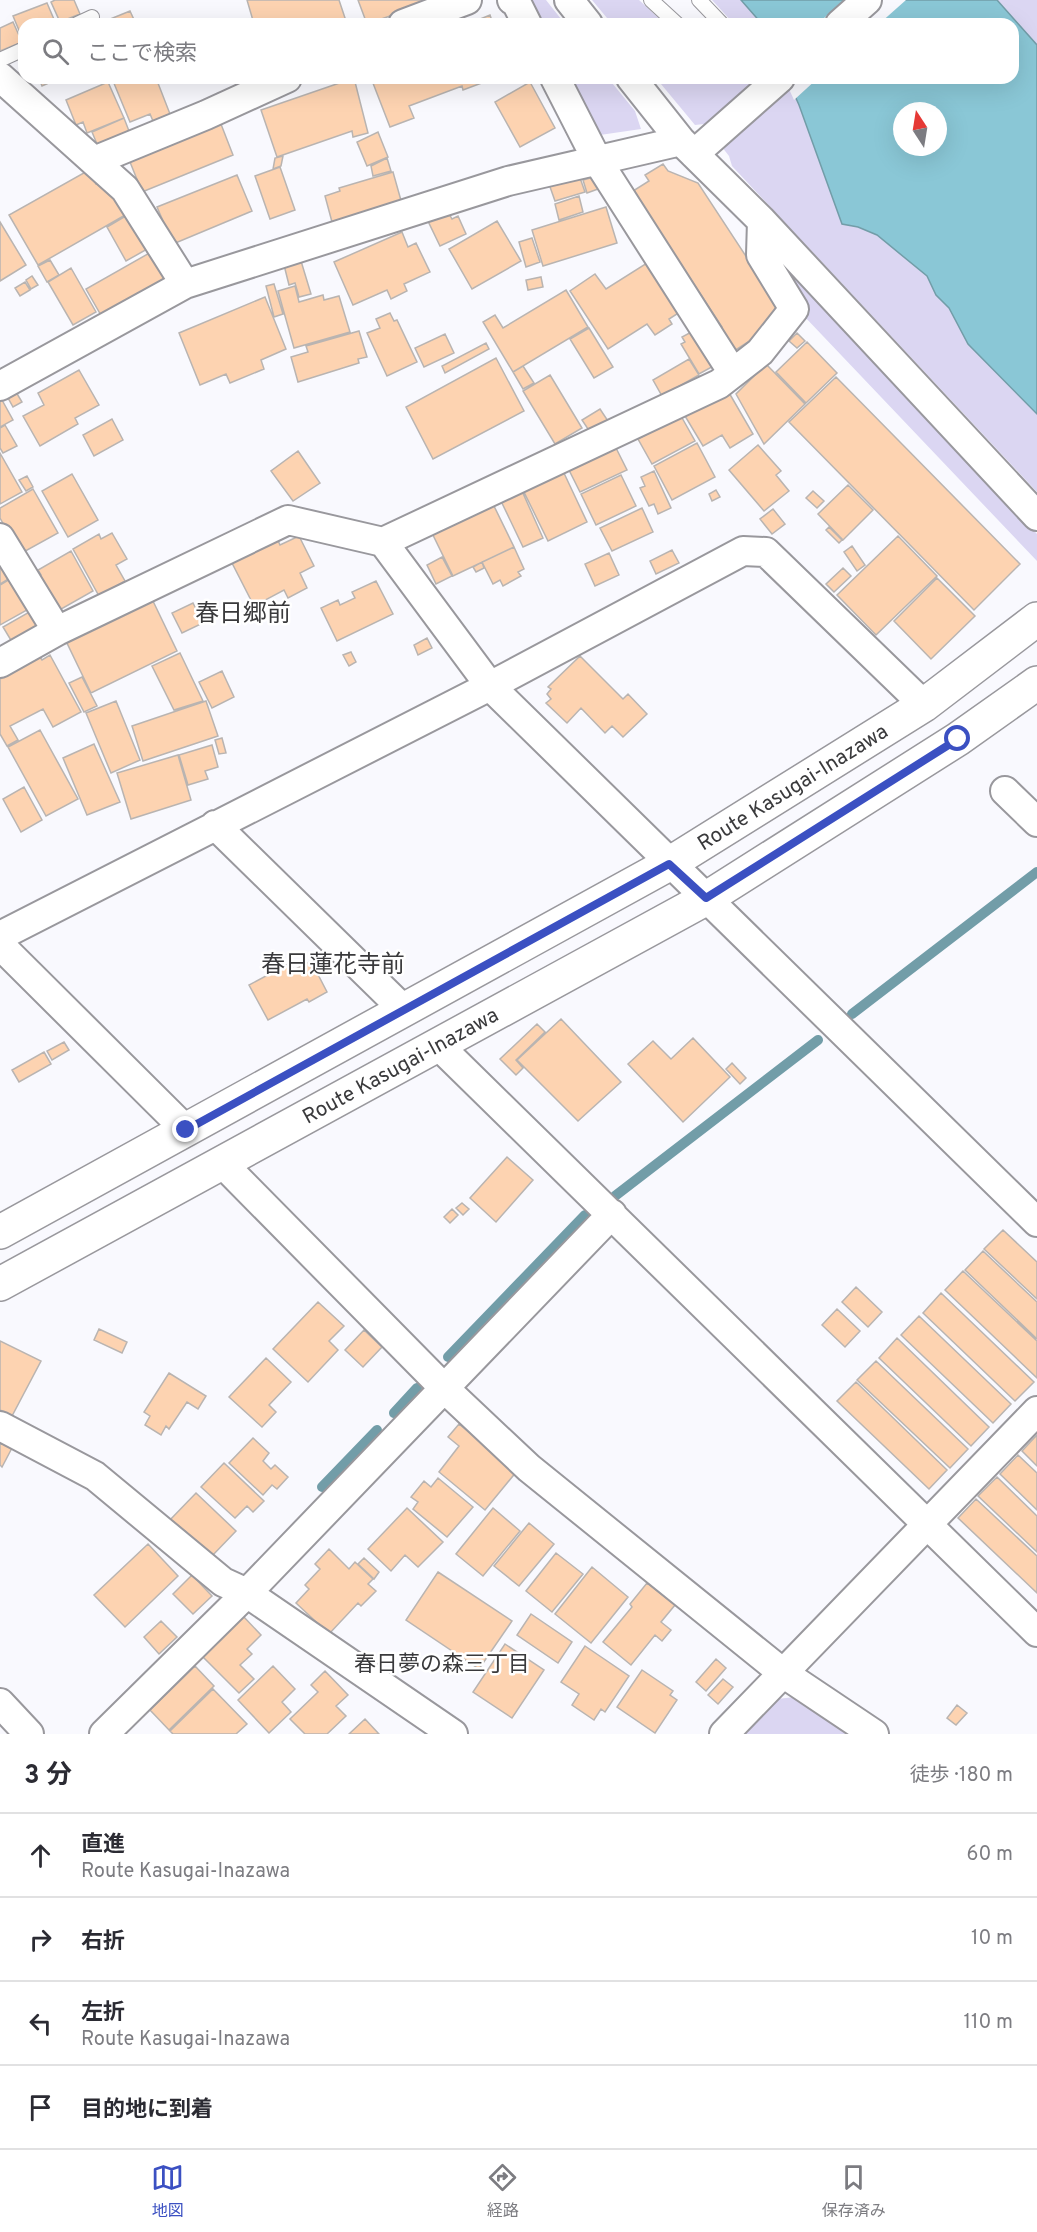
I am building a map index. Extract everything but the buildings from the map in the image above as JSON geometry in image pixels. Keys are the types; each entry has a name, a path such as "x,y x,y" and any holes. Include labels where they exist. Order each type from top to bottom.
{"main road":[{"name":"Route Kasugai-Inazawa","path":"0,1232 669,864 924,705 1037,619"},
{"name":"Route Kasugai-Inazawa","path":"0,1284 706,898 958,739 1037,683"}],"street":[{"path":"419,18 467,0"},
{"path":"512,0 516,2 524,18"},
{"path":"569,0 583,18"},
{"path":"847,18 867,0"},
{"path":"0,77 125,189 185,284"},
{"path":"94,161 274,84"},
{"path":"558,84 597,160 733,373"},
{"path":"637,84 696,144 762,220 1037,516"},
{"path":"0,386 185,284 508,181 597,160 696,144 772,84"},
{"path":"0,663 57,631 288,520 383,542 719,384 760,352 794,309 761,255 762,220"},
{"path":"0,538 57,631"},
{"path":"383,542 490,686 669,864 1037,1222"},
{"path":"0,936 490,686 743,551 766,552 924,705"},
{"path":"1005,791 1037,822"},
{"path":"215,825 404,1010"},
{"path":"0,945 186,1130"},
{"path":"438,1045 1037,1632"},
{"path":"222,1163 444,1388 529,1468 783,1673 874,1734"},
{"path":"104,1734 247,1593 612,1214"},
{"path":"724,1734 1037,1411"},
{"path":"0,1426 95,1476 223,1582 247,1593 450,1734"},
{"path":"0,1703 29,1734"}],"lane":[{"path":"651,0 670,18"},
{"path":"699,0 716,18"},
{"path":"0,60 18,52"}],"shaded area":[{"path":"526,0 546,0 560,18 536,18"},
{"path":"592,0 639,0 658,18 607,18"},
{"path":"712,0 741,0 757,18 728,18"},
{"path":"997,0 1037,0 1037,45 1019,25 1019,18 1013,18"},
{"path":"570,84 613,84 635,111 641,129 600,135"},
{"path":"661,84 790,84 842,223 877,235 927,276 936,295 949,308 968,344 1037,414 1037,492 732,166 729,156 704,124 695,125"},
{"path":"772,248 1037,534 1037,561 803,315 802,300 795,281 776,261"},
{"path":"795,1697 851,1734 742,1734 777,1699"}],"water":[{"path":"741,0 997,0 1013,18 757,18"},
{"path":"1019,25 1037,45 1037,414 968,344 949,308 936,295 927,276 877,235 858,227 842,224 790,84 1019,84"}],"pier":[{"path":"845,0 906,0 886,18 824,18"},
{"path":"787,84 811,84 794,100"}],"waterway":[{"path":"852,1014 1037,872"},
{"path":"615,1196 818,1040"},
{"path":"448,1357 585,1215"},
{"path":"394,1413 417,1388"},
{"path":"322,1487 377,1430"}],"district":[{"name":"春日郷前","path":"243,613"},
{"name":"春日蓮花寺前","path":"333,964"},
{"name":"春日夢の森三丁目","path":"442,1663"}],"route":[{"path":"186,1130 669,864 706,898 958,739"}]}
